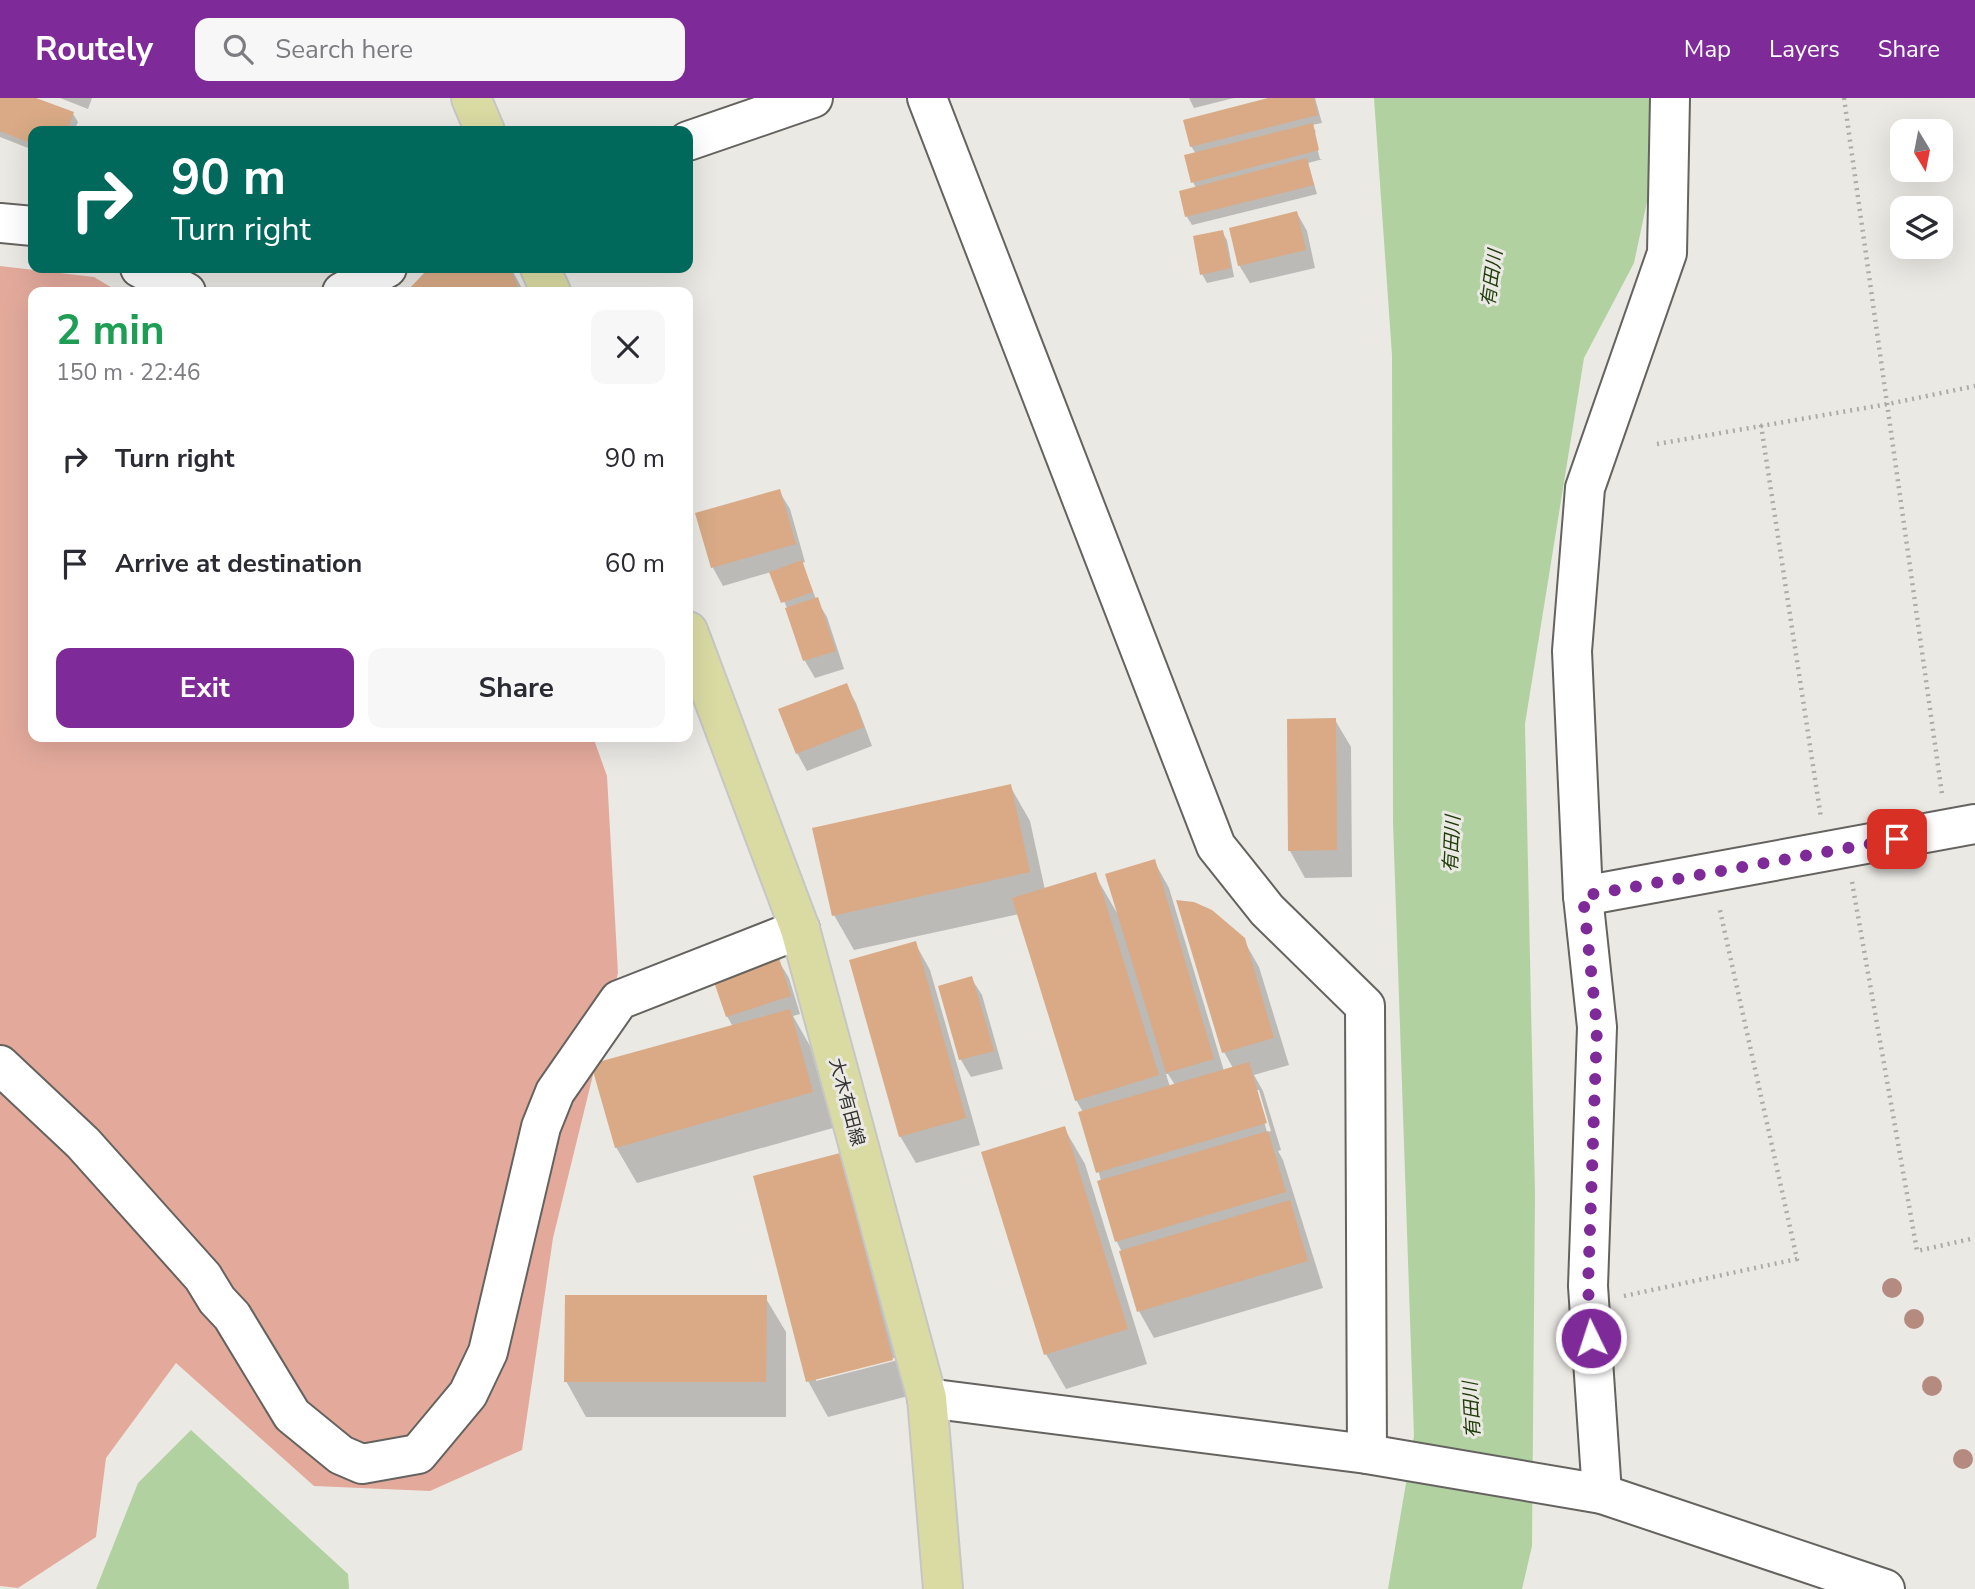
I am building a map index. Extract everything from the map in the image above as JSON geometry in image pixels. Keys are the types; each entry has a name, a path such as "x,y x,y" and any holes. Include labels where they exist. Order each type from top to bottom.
{"main road":[{"path":"471,98 483,126"},
{"name":"大木有田線","path":"693,644 800,929 927,1398 943,1589"}],"street":[{"path":"693,139 813,98"},
{"path":"927,98 1216,846 1267,910 1365,1006 1367,1454"},
{"path":"1592,1493 1588,1286 1597,1027 1583,896 1572,651 1585,488 1667,253 1670,98"},
{"path":"0,223 28,226"},
{"path":"150,273 176,287"},
{"path":"351,287 378,273"},
{"path":"1583,896 1975,824"},
{"path":"0,1065 83,1143 203,1276 217,1300 232,1316 292,1415 341,1455 362,1464 418,1454 468,1394 488,1352 545,1115 555,1091 619,1000 800,929"},
{"path":"927,1398 1367,1454 1592,1493 1885,1589"}],"path":[{"path":"1844,98 1943,800"},
{"path":"1657,444 1975,386"},
{"path":"1761,425 1821,822"},
{"path":"1850,876 1917,1251 1975,1238"},
{"path":"1612,1298 1797,1259 1717,898"}],"shaded area":[{"path":"0,266 28,269 28,273 94,277 111,287 28,287 28,742 595,742 607,776 618,973 553,1238 522,1450 430,1491 314,1486 176,1363 106,1458 96,1537 18,1588 0,1586"}],"water":[{"name":"有田川","path":"1374,98 1651,98 1655,164 1634,263 1584,358 1525,724 1535,1193 1532,1546 1522,1589 1388,1589 1414,1436 1393,822 1392,355"},
{"path":"191,1430 348,1574 349,1589 96,1589 138,1483"}],"building":[{"path":"0,98 36,98 74,112 69,126 28,126 28,142 0,131"},
{"path":"1268,98 1314,98 1318,115 1190,147 1183,120"},
{"path":"1313,123 1319,150 1191,183 1184,155"},
{"path":"1307,158 1314,185 1185,217 1179,191"},
{"path":"1297,211 1306,250 1238,266 1229,228"},
{"path":"1223,230 1231,268 1200,275 1193,236"},
{"path":"424,273 512,273 518,287 411,287"},
{"path":"780,489 796,544 711,568 695,513"},
{"path":"802,560 813,592 781,603 769,572"},
{"path":"818,597 836,651 803,661 785,608"},
{"path":"847,683 864,727 796,754 778,709"},
{"path":"1336,718 1337,850 1288,851 1287,719"},
{"path":"1011,784 1030,872 832,916 812,828"},
{"path":"1155,859 1214,1059 1166,1073 1105,874"},
{"path":"1096,872 1159,1075 1075,1101 1012,898"},
{"path":"1176,900 1194,902 1212,910 1245,938 1274,1038 1222,1053"},
{"path":"916,941 966,1118 899,1137 849,960"},
{"path":"779,958 791,996 726,1017 713,979"},
{"path":"972,976 994,1051 959,1060 938,986"},
{"path":"790,1009 813,1092 615,1148 591,1064"},
{"path":"1249,1062 1267,1123 1096,1173 1078,1112"},
{"path":"1065,1126 1128,1329 1044,1355 981,1152"},
{"path":"1268,1131 1286,1192 1115,1242 1097,1181"},
{"path":"840,1153 893,1360 806,1382 753,1176"},
{"path":"1290,1200 1308,1261 1137,1312 1119,1251"},
{"path":"565,1295 767,1295 766,1382 564,1382"}],"route":[{"path":"1591,1338 1588,1286 1597,1027 1583,896 1897,839"}]}
